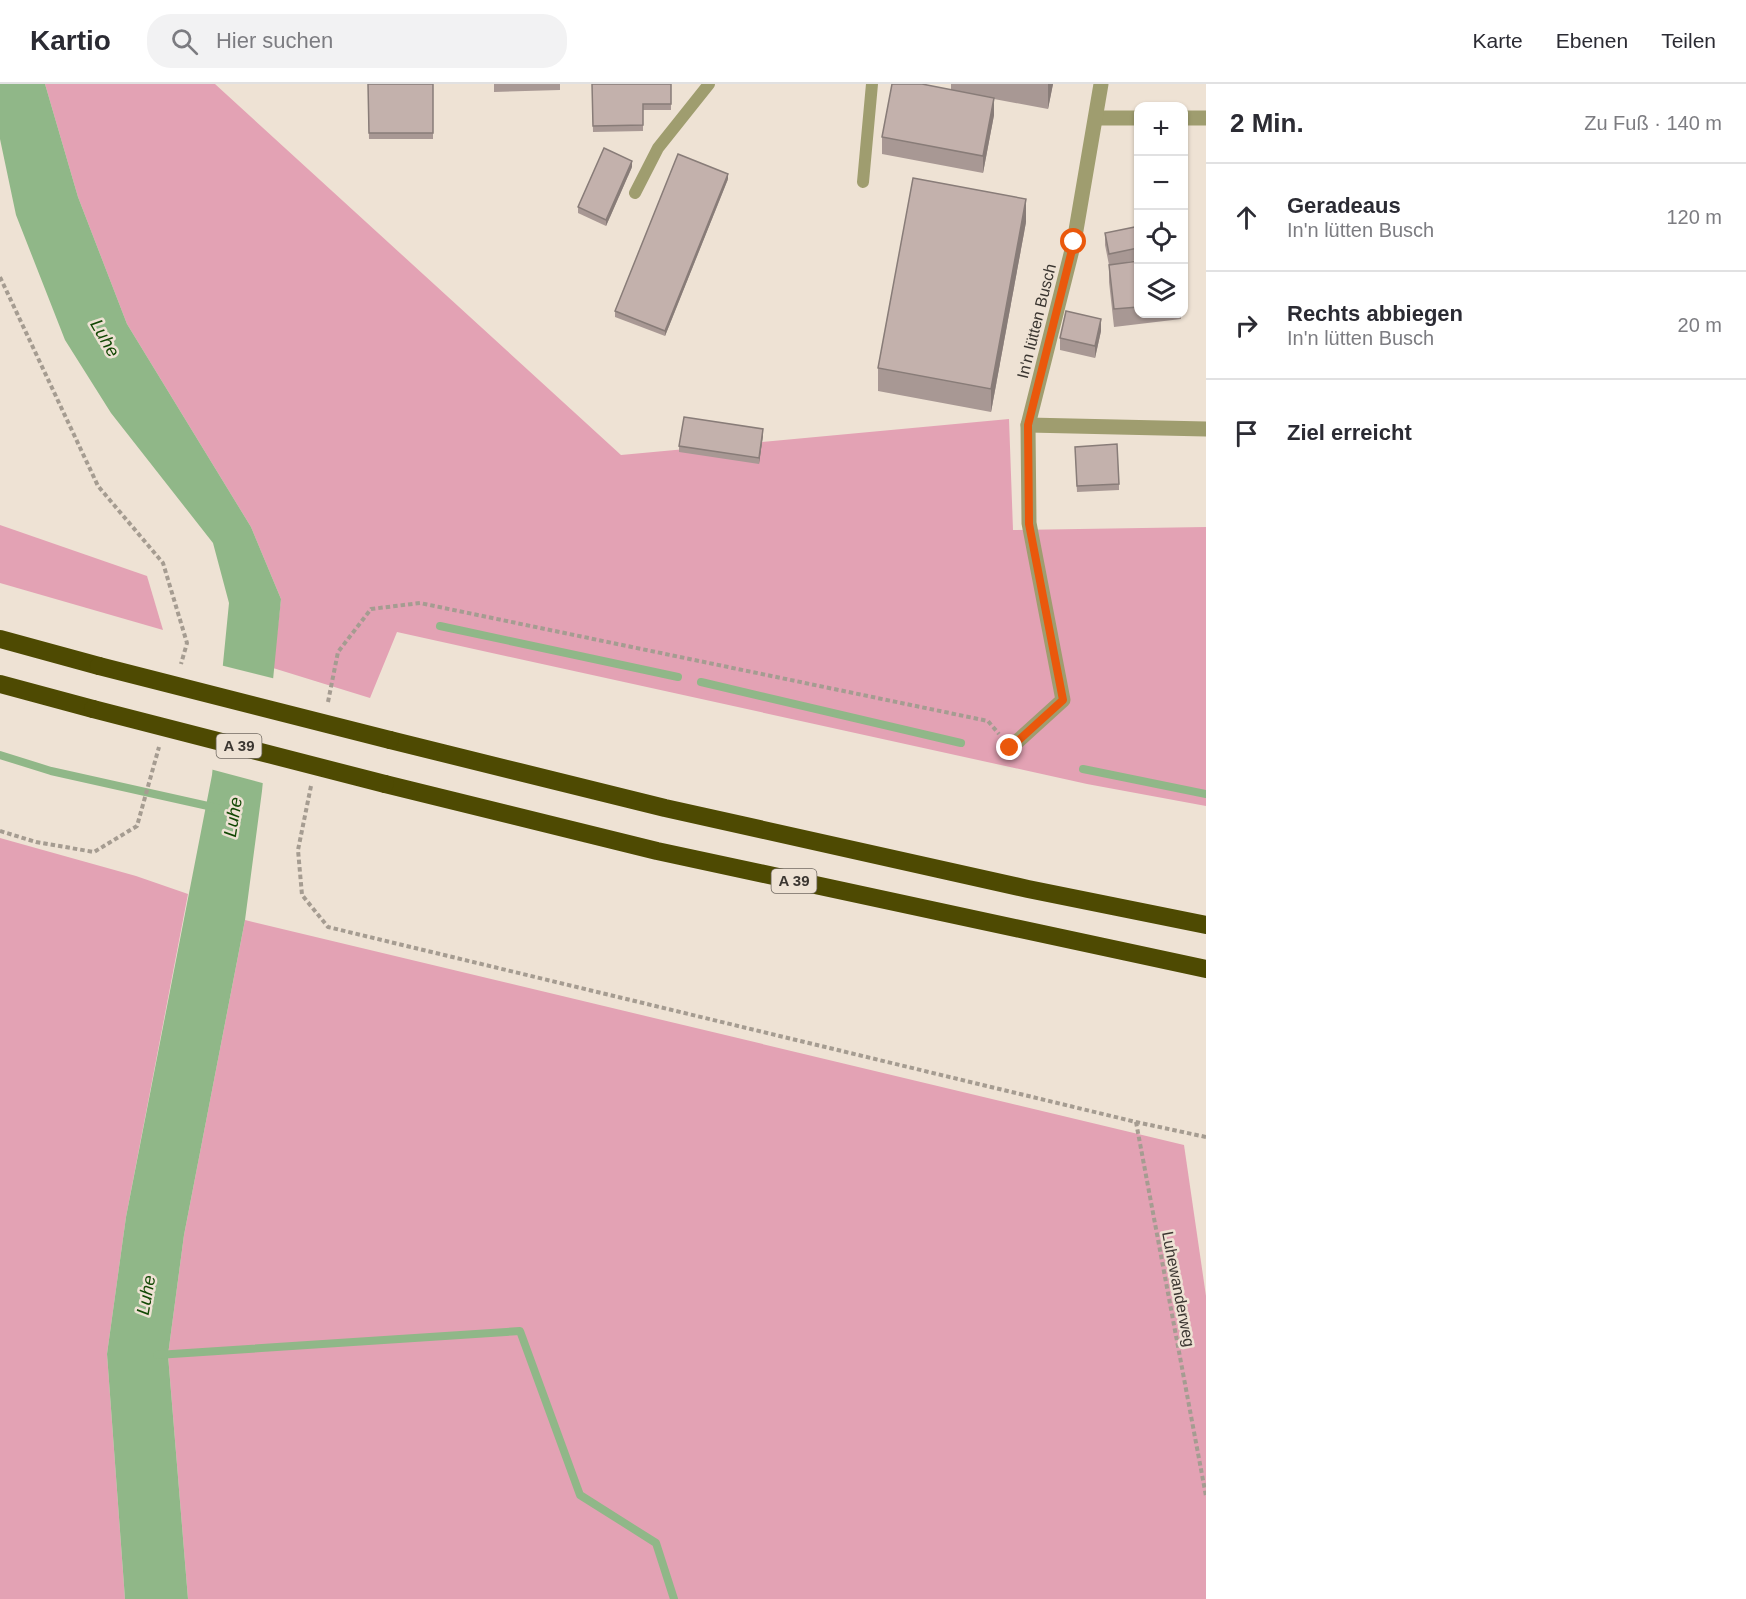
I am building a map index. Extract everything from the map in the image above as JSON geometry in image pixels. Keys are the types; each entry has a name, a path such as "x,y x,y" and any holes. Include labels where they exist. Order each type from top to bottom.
{"highway":[{"path":"0,639 390,740 665,808 1028,889 1206,925"},
{"name":"A 39","path":"0,684 385,784 657,851 1206,969"}],"street":[{"name":"In'n lütten Busch","path":"1010,748 1063,700 1029,524 1028,425 1074,242 1101,84"},
{"path":"1096,118 1134,118"},
{"path":"1188,118 1206,118"},
{"path":"1028,425 1206,429"}],"lane":[{"path":"635,193 658,148 709,84"},
{"path":"863,182 872,84"}],"path":[{"path":"0,277 98,486 163,563 187,644 181,666"},
{"path":"0,831 36,842 94,852 137,826 159,746"},
{"name":"Luhewanderweg","path":"1206,1137 1136,1122 1206,1496"}],"shaded area":[{"path":"45,84 215,84 621,455 1009,419 1013,530 1206,527 1206,806 1087,784 397,632 370,698 273,668 281,599 251,527 127,324 78,197"},
{"path":"0,525 147,576 163,630 0,583"},
{"path":"0,838 136,876 188,894 126,1217 107,1354 125,1599 0,1599"},
{"path":"245,920 1184,1145 1206,1296 1206,1599 188,1599 168,1355 184,1235"}],"water":[{"name":"Luhe","path":"0,84 45,84 78,197 127,324 251,527 281,599 262,791 245,920 184,1235 168,1355 188,1599 125,1599 107,1354 126,1217 212,775 229,603 213,543 111,413 65,340 16,215 0,139"}],"pier":[{"path":"220,665 276,679 266,784 210,769"}],"building":[{"path":"368,84 433,84 433,133 369,133"},
{"path":"592,84 671,84 671,104 643,104 643,125 593,126"},
{"path":"892,84 922,84 994,98 983,156 882,137"},
{"path":"604,148 632,161 606,220 578,207"},
{"path":"678,154 728,174 665,331 615,311"},
{"path":"913,178 1026,199 991,389 878,368"},
{"path":"1134,227 1134,249 1109,254 1105,233"},
{"path":"1134,262 1134,307 1114,309 1109,265"},
{"path":"1066,311 1101,319 1095,346 1060,338"},
{"path":"684,417 763,429 759,458 679,446"},
{"path":"1117,444 1119,484 1077,486 1075,447"}],"waterway":[{"path":"440,626 678,677"},
{"path":"701,682 961,743"},
{"name":"Luhe","path":"0,755 51,771 217,808"},
{"path":"1083,769 1206,794"},
{"path":"157,1355 520,1331 580,1495 656,1543 674,1599"}],"route":[{"path":"1010,748 1063,700 1029,524 1028,425 1074,242"}]}
